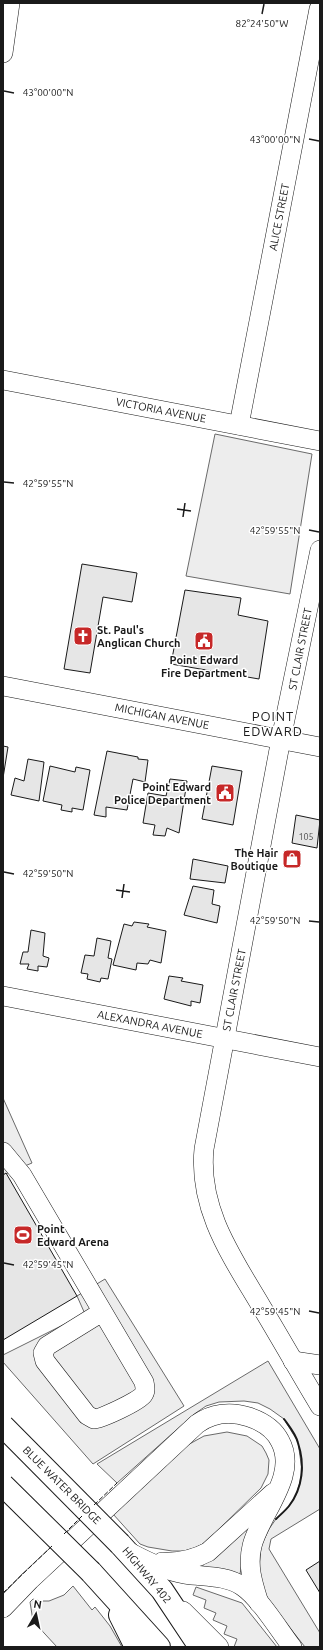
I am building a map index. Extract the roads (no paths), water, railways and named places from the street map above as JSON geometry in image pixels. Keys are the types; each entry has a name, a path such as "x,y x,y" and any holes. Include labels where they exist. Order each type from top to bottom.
{"highway":[{"name":"BLUE WATER BRIDGE","path":"3,1426 130,1551"},
{"path":"3,1485 106,1587 159,1647"},
{"name":"HIGHWAY 402","path":"130,1551 162,1590 200,1647"},
{"path":"106,1587 136,1647"}],"street":[{"path":"3,53 10,3"},
{"name":"ALICE STREET","path":"239,425 319,9"},
{"name":"VICTORIA AVENUE","path":"3,380 320,441"},
{"name":"ST CLAIR STREET","path":"320,550 281,740 224,1039 202,1165 205,1191 214,1218 227,1248 320,1406"},
{"name":"MICHIGAN AVENUE","path":"3,686 320,747"},
{"name":"ALEXANDRA AVENUE","path":"3,996 320,1057"},
{"path":"3,1152 22,1175 144,1382 146,1391 141,1397 102,1418 94,1419 87,1414 45,1361 43,1353 47,1346 102,1312"},
{"path":"293,1360 320,1365"},
{"path":"3,1608 30,1580 197,1424 210,1416 229,1414 239,1414 257,1420 273,1431 282,1444 286,1460 281,1483 255,1535 252,1546 250,1568 251,1580 259,1603"},
{"path":"130,1551 175,1562 198,1558 208,1552 269,1496 281,1483"},
{"path":"130,1551 159,1567 174,1572 235,1582 249,1591 292,1647"},
{"path":"162,1590 219,1647"}],"place":[{"name":"St. Paul's Anglican Church","path":"83,636"},
{"name":"Point Edward Fire Department","path":"204,641"},
{"name":"Point Edward Police Department","path":"225,793"},
{"name":"The Hair Boutique","path":"292,859"},
{"name":"Point Edward Arena","path":"23,1235"}],"district":[{"name":"POINT EDWARD","path":"273,724"}]}
